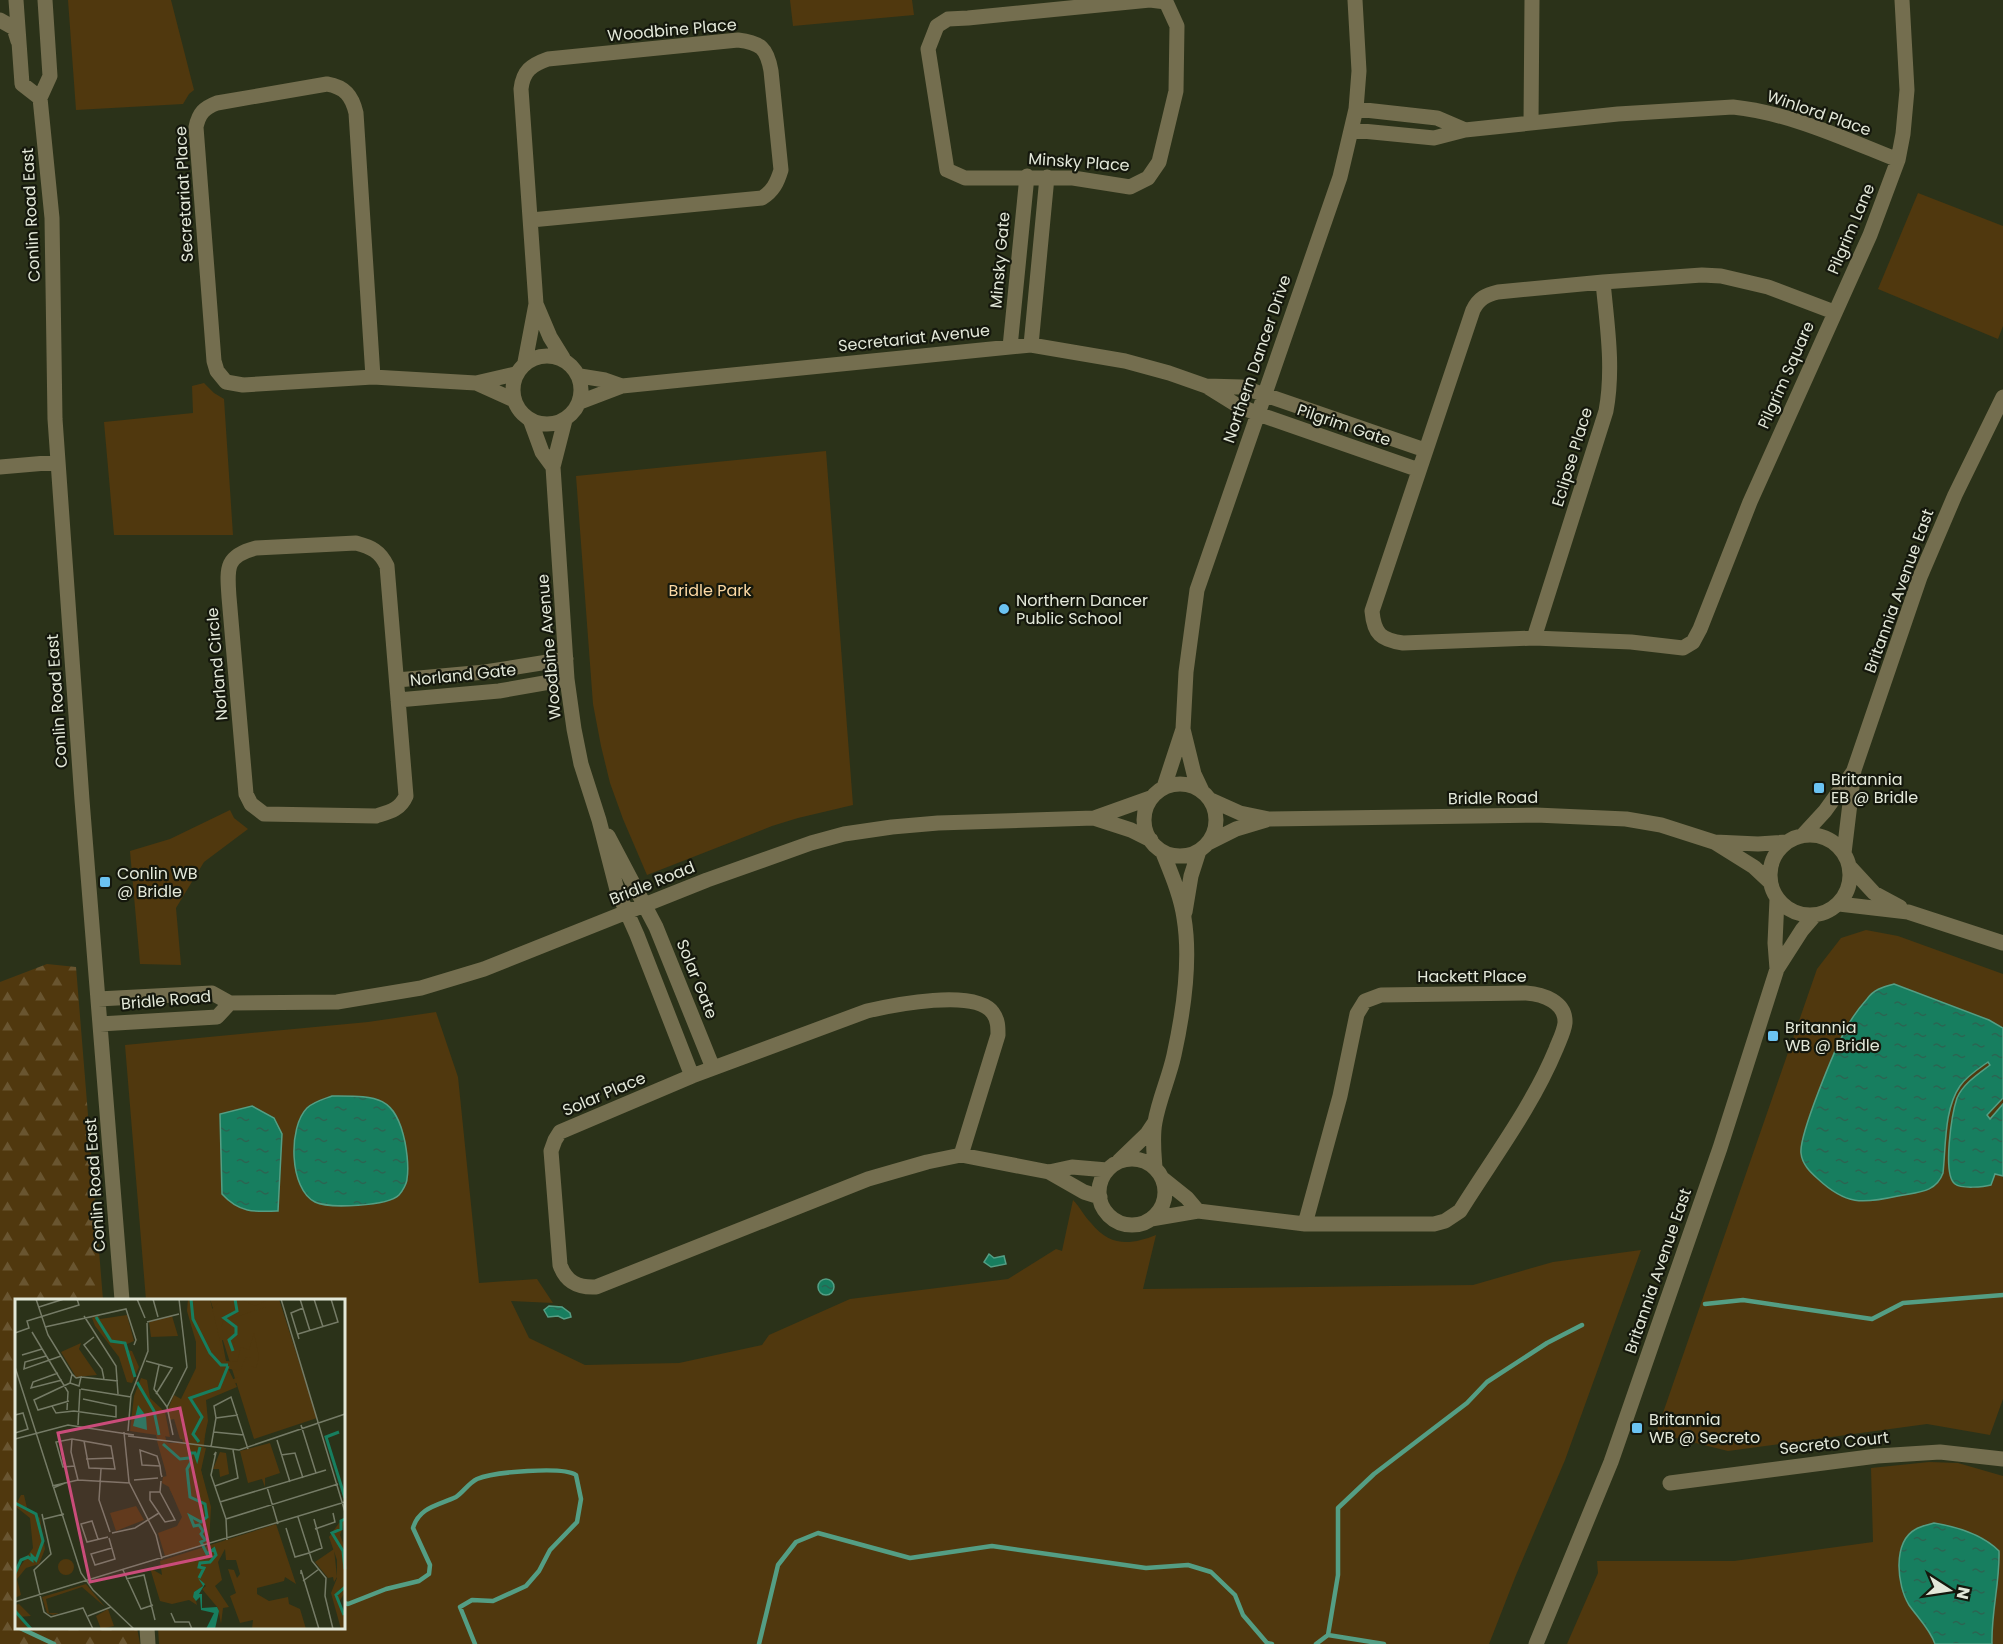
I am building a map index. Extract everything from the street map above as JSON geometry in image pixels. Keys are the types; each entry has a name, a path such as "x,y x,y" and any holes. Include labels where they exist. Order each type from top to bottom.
{"street":[{"path":"16,0 22,84 40,98"},
{"name":"Conlin Road East","path":"45,0 50,76 40,98 52,218 58,462 122,1299"},
{"name":"Minsky Place","path":"1150,0 1166,2 1177,26 1176,91 1159,162 1148,177 1130,187 1073,178 1047,177 965,178 947,170 928,49 937,26 948,19 1150,0"},
{"name":"Northern Dancer Drive","path":"1164,787 1183,729 1186,672 1197,590 1340,177 1352,130 1356,109 1359,60 1355,0"},
{"path":"1531,123 1532,0"},
{"path":"1898,160 1907,90 1902,0"},
{"path":"0,20 14,28 20,45"},
{"name":"Woodbine Place","path":"520,368 536,304 521,89 522,78 526,71 536,63 548,59 738,40 752,42 762,48 769,57 781,170 778,181 771,192 762,198 531,220"},
{"name":"Secretariat Place","path":"373,376 356,113 347,92 338,86 327,84 217,103 205,108 198,117 196,127 214,361 217,371 226,382 243,385 373,376 476,383 514,400"},
{"name":"Winlord Place","path":"1352,130 1434,138 1465,129 1629,113 1733,107 1752,109 1792,120 1898,160"},
{"name":"Winlord Place","path":"1356,109 1437,118 1465,129"},
{"name":"Pilgrim Lane","path":"1834,312 1882,207 1898,160"},
{"name":"Minsky Gate","path":"1010,347 1027,176"},
{"path":"1030,345 1047,177"},
{"name":"Pilgrim Square","path":"1702,275 1721,276 1768,287 1834,312 1750,502 1693,642 1683,648 1631,642 1533,638 1403,643 1388,641 1379,634 1373,622 1372,611 1425,450 1478,301 1486,295 1498,292 1603,282 1702,275"},
{"name":"Eclipse Place","path":"1533,638 1606,411 1610,392 1610,353 1603,282"},
{"name":"Woodbine Place","path":"536,304 550,337 563,358"},
{"name":"Secretariat Avenue","path":"580,402 622,386 1030,345 1125,361 1169,372 1206,386 1235,404 1258,414"},
{"path":"548,356 563,358 580,376 580,402 566,420 551,424 531,422 520,411 514,400 513,393 520,368 548,356"},
{"name":"Secretariat Place","path":"476,383 520,368"},
{"name":"Secretariat Avenue","path":"580,376 605,380 622,386"},
{"name":"Secretariat Avenue","path":"1206,386 1242,387 1264,396"},
{"name":"Pilgrim Gate","path":"1264,396 1425,450"},
{"name":"Britannia Avenue East","path":"1847,860 1854,770 1920,577 1955,495 2003,397"},
{"name":"Pilgrim Gate","path":"1258,414 1419,470"},
{"name":"Woodbine Avenue","path":"566,420 553,467 567,679 581,764 599,820 617,890 627,912"},
{"name":"Woodbine Avenue","path":"531,422 542,452 553,467"},
{"path":"0,467 58,462"},
{"name":"Norland Circle","path":"356,543 370,547 382,555 387,566 398,700 406,785 406,796 402,804 376,816 272,815 257,810 246,794 228,582 233,558 243,551 256,548 356,543"},
{"name":"Norland Gate","path":"397,680 485,672 566,659"},
{"name":"Norland Gate","path":"398,700 499,691 567,679"},
{"name":"Northern Dancer Drive","path":"1183,729 1194,774 1207,795"},
{"name":"Britannia Avenue East","path":"1802,836 1825,811 1854,770"},
{"path":"1155,1122 1147,1134 1113,1166 1100,1183 1100,1197 1106,1212 1121,1223 1132,1225 1150,1219 1157,1213 1165,1196 1158,1173 1153,1137 1174,1055 1187,955 1184,918 1172,876 1163,853 1146,834 1143,821 1150,798 1164,787 1181,783 1193,786 1207,795 1216,821 1212,836 1203,847 1191,876 1184,918"},
{"name":"Bridle Road","path":"1207,795 1239,813 1269,819 1536,815 1626,819 1661,825 1714,842 1754,867 1770,882"},
{"name":"Bridle Road","path":"98,999 212,993 230,1004 337,1002 421,988 484,969 759,860 844,834 938,823 1094,818 1150,798"},
{"name":"Bridle Road","path":"1094,818 1131,830 1151,840"},
{"name":"Bridle Road","path":"1203,847 1236,829 1269,819"},
{"name":"Woodbine Avenue","path":"599,820 646,904"},
{"path":"1847,860 1849,887 1839,904 1832,909 1814,916 1795,913 1777,899 1770,882 1773,859 1787,842 1811,835 1830,840 1847,860 1874,893 1908,912 2003,943"},
{"name":"Bridle Road","path":"1714,842 1758,844 1787,842"},
{"path":"1163,853 1178,856 1190,855 1203,847"},
{"name":"Britannia Avenue East","path":"1777,899 1774,943 1777,969"},
{"name":"Solar Gate","path":"646,904 713,1068"},
{"path":"1839,904 1908,912"},
{"path":"627,912 692,1076"},
{"name":"Britannia Avenue East","path":"1536,1644 1611,1462 1720,1148 1777,969 1802,930 1814,916"},
{"name":"Hackett Place","path":"1150,1219 1198,1210 1305,1224 1434,1224 1444,1221 1460,1211 1532,1099 1547,1071 1565,1022 1560,1007 1550,998 1540,994 1526,993 1381,995 1365,1001 1357,1014 1340,1096 1305,1224"},
{"name":"Solar Place","path":"961,1155 998,1035 998,1023 993,1012 985,1005 961,1000 893,1005 867,1011 692,1076 560,1132 551,1151 560,1265 563,1275 571,1282 584,1288 596,1287 868,1179 961,1155 1049,1172 1084,1192 1100,1197"},
{"name":"Bridle Road","path":"100,1024 217,1017 230,1004"},
{"path":"1113,1166 1135,1159 1145,1162 1188,1198 1198,1210"},
{"name":"Solar Place","path":"1049,1172 1072,1167 1113,1166"},
{"name":"Secreto Court","path":"1670,1482 1877,1456 1941,1452 2003,1459"},
{"path":"147,1629 148,1644"}],"green space":[{"path":"68,0 171,0 194,90 183,104 76,110"},
{"path":"790,0 912,0 914,15 793,26"},
{"path":"1918,193 2003,226 2003,326 1998,339 1878,289"},
{"path":"204,383 224,399 233,535 114,535 104,422 193,413 192,386"},
{"name":"Bridle Park","path":"826,451 853,805 772,826 647,875 610,783 593,704 576,476"},
{"path":"230,810 234,818 248,829 204,862 176,908 181,965 140,964 130,851 170,839"},
{"path":"1866,930 1898,936 2003,974 2003,1399 1990,1435 1927,1424 1728,1451 1656,1433 1817,969 1841,938"},
{"path":"47,964 76,967 103,1299 15,1299 15,1629 137,1629 140,1644 0,1644 0,982"},
{"path":"436,1012 458,1077 479,1283 537,1279 553,1303 511,1301 529,1338 585,1365 679,1363 762,1345 769,1335 850,1299 1008,1279 1056,1249 1062,1251 1073,1200 1098,1231 1113,1240 1138,1241 1156,1235 1143,1289 1473,1285 1553,1262 1641,1250 1565,1460 1489,1644 159,1644 158,1629 345,1629 345,1299 146,1299 125,1045 368,1022"},
{"path":"1929,1462 1958,1463 2003,1476 2003,1644 1567,1644 1598,1573 1597,1561 1734,1561 1873,1542 1871,1468"}],"water":[{"path":"1894,984 1989,1020 2003,1028 2003,1098 1987,1115 1990,1119 2003,1104 2003,1176 1995,1174 1991,1185 1958,1186 1951,1178 1949,1168 1951,1129 1957,1098 1967,1084 1990,1065 1988,1062 1966,1079 1955,1095 1948,1117 1943,1173 1940,1180 1931,1188 1885,1199 1855,1200 1837,1194 1828,1188 1812,1174 1803,1161 1802,1143 1811,1111 1850,1021 1873,993 1882,987"},
{"path":"332,1096 360,1096 381,1101 389,1106 395,1115 401,1126 408,1165 407,1181 399,1195 393,1199 345,1206 322,1204 306,1195 296,1172 294,1143 297,1129 307,1108 315,1102"},
{"path":"252,1106 274,1118 282,1134 278,1211 255,1211 241,1208 222,1194 220,1114"},
{"path":"989,1254 994,1258 1004,1256 1006,1264 991,1267 984,1262"},
{"path":"826,1279 832,1281 834,1287 832,1293 826,1295 820,1293 818,1287 820,1281"},
{"path":"549,1306 562,1307 570,1313 571,1317 564,1319 558,1316 548,1317 544,1310"},
{"path":"1934,1523 1969,1532 1985,1540 1999,1551 1992,1644 1935,1644 1905,1597 1899,1565 1903,1544 1908,1535 1916,1529"}],"waterway":[{"path":"1705,1304 1743,1300 1872,1319 1903,1303 2003,1295"},
{"path":"1328,1635 1338,1575 1338,1508 1374,1474 1467,1403 1487,1382 1547,1343 1582,1325"},
{"path":"345,1603 386,1589 419,1581 429,1574 430,1565 413,1528 416,1521 425,1511 456,1497 477,1479 497,1474 543,1470 569,1472 576,1475 581,1499 577,1522 550,1550 539,1571 526,1586 493,1601 472,1600 460,1607 475,1644"},
{"path":"759,1644 778,1565 796,1542 818,1533 910,1558 992,1546 1146,1568 1188,1565 1211,1572 1235,1595 1243,1615 1267,1643 1272,1644"},
{"path":"22,1629 54,1644"},
{"path":"1316,1644 1328,1635 1384,1644"}],"place":[{"name":"Northern Dancer Public School","path":"1004,609"},
{"name":"Britannia EB @ Bridle","path":"1819,788"},
{"name":"Conlin WB @ Bridle","path":"105,882"},
{"name":"Britannia WB @ Bridle","path":"1773,1036"},
{"name":"Britannia WB @ Secreto","path":"1637,1428"}]}
